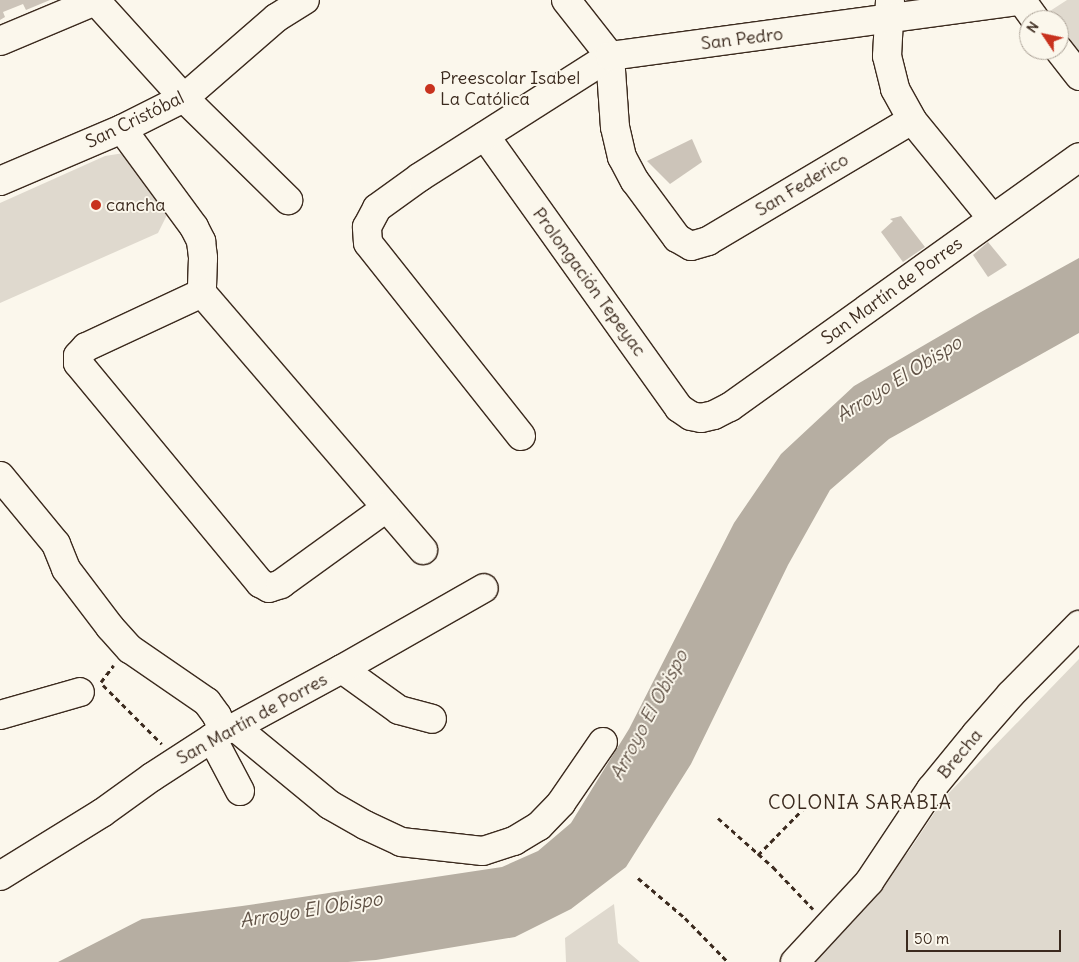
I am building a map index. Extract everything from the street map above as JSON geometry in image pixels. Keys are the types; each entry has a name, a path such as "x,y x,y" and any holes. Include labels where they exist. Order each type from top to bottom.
{"street":[{"path":"0,40 95,0 184,98 288,200"},
{"name":"San Cristóbal","path":"0,181 122,129 184,98 276,18 305,0"},
{"path":"566,0 610,56"},
{"name":"San Pedro","path":"521,436 368,243 367,227 377,208 610,56 889,10 1027,7"},
{"path":"889,10 887,56 890,74 912,120 992,218"},
{"name":"San Federico","path":"610,56 614,127 622,157 635,181 677,238 691,246 708,241 912,120"},
{"path":"1067,60 1079,76"},
{"path":"122,129 194,227 200,241 203,258 202,293 423,550"},
{"name":"Prolongación Tepeyac","path":"485,136 679,408 691,416 701,418"},
{"name":"San Martín de Porres","path":"701,418 714,416 730,407 1079,157"},
{"path":"202,293 86,346 78,356 78,363 260,582 269,588 281,584 386,508"},
{"path":"0,476 56,544 66,569 86,597 130,649 207,702 218,716 240,791"},
{"name":"San Martín de Porres","path":"0,876 102,813 174,762 223,732 342,669 484,588"},
{"name":"Brecha","path":"795,962 869,882 931,788 976,734 1011,694 1079,625"},
{"path":"342,669 399,710 432,719"},
{"path":"5,705 90,688"},
{"path":"223,732 330,805 365,825 401,842 483,851 514,841 539,826 561,803 603,742"}],"path":[{"path":"130,649 90,688 158,739 174,762"},
{"path":"758,855 803,809"},
{"path":"718,818 829,926"},
{"path":"638,878 685,918 728,962"}],"shaded area":[{"path":"1067,0 1079,0 1079,54 1069,40 1069,10 1052,10"},
{"path":"124,153 167,215 158,233 0,303 0,203 105,156"},
{"path":"1079,659 1079,962 815,962 909,851 945,797"},
{"path":"614,904 618,943 640,962 566,962 565,938"}],"water":[{"name":"Arroyo El Obispo","path":"1079,258 1079,333 889,439 830,490 788,565 691,764 626,867 571,909 515,937 376,960 348,962 58,962 142,919 502,867 538,851 571,823 629,729 734,523 781,454 854,386 981,312"}],"building":[{"path":"0,0 50,0 26,10 23,4 3,12 5,17 0,20"},
{"path":"692,139 702,162 670,184 647,161"},
{"path":"901,216 925,247 903,262 881,232 893,221 890,219"},
{"path":"988,242 1007,265 988,277 973,255"}],"place":[{"name":"Preescolar Isabel La Católica","path":"430,89"},
{"name":"cancha","path":"96,205"}],"district":[{"name":"COLONIA SARABIA","path":"860,803"}]}
